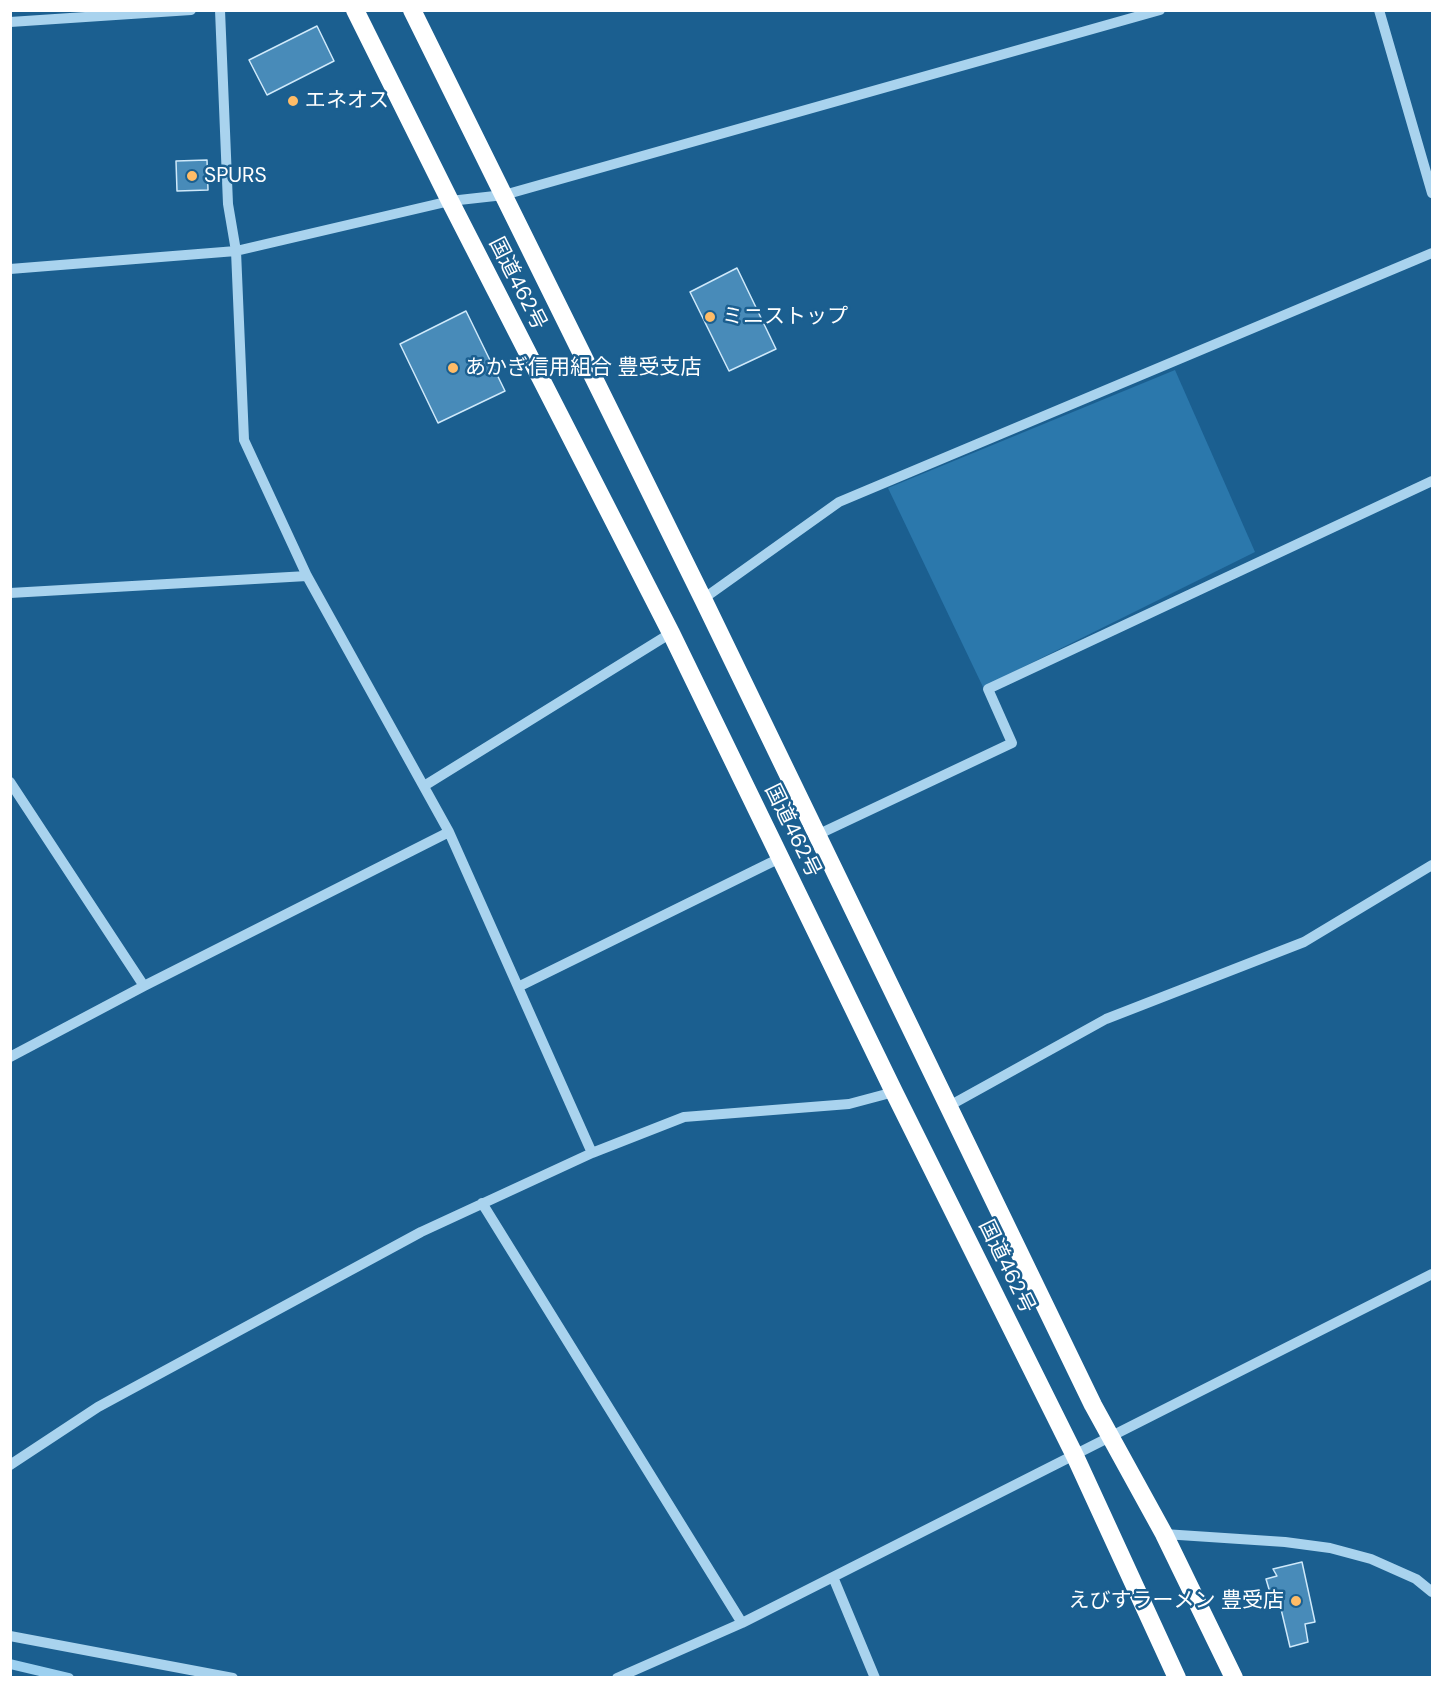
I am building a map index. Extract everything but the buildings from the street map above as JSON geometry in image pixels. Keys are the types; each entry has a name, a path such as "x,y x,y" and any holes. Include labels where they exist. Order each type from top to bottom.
{"highway":[{"name":"国道462号","path":"355,10 671,633 894,1092 1075,1456 1177,1677"},
{"name":"国道462号","path":"412,10 703,599 1110,1438 1164,1534 1234,1677"}],"street":[{"path":"10,22 191,10"},
{"path":"220,10 228,204 236,251 244,440 307,576 449,832 592,1153"},
{"path":"10,269 236,251 450,201 504,195 1160,10"},
{"path":"1379,10 1432,193"},
{"path":"703,599 839,502 1432,253"},
{"path":"817,835 1012,743 988,690 1432,482"},
{"path":"10,593 307,576"},
{"path":"424,786 671,633"},
{"path":"10,782 144,986"},
{"path":"10,1057 144,986 449,832"},
{"path":"518,987 780,858"},
{"path":"949,1106 1106,1019 1304,942 1432,868"},
{"path":"10,1465 98,1407 410,1238 592,1153 684,1117 849,1104 894,1092"},
{"path":"482,1203 742,1623"},
{"path":"617,1677 742,1623 1432,1274"},
{"path":"1164,1534 1285,1542 1330,1548 1371,1559 1416,1579 1432,1592"},
{"path":"833,1577 875,1677"},
{"path":"10,1636 233,1677"}],"shaded area":[{"path":"1175,370 1255,552 983,687 888,488"}],"waterway":[{"path":"10,1664 69,1678"}],"place":[{"name":"エネオス","path":"293,101"},
{"name":"SPURS","path":"192,176"},
{"name":"ミニストップ","path":"710,317"},
{"name":"あかぎ信用組合 豊受支店","path":"453,368"},
{"name":"えびすラーメン 豊受店","path":"1296,1601"}]}
